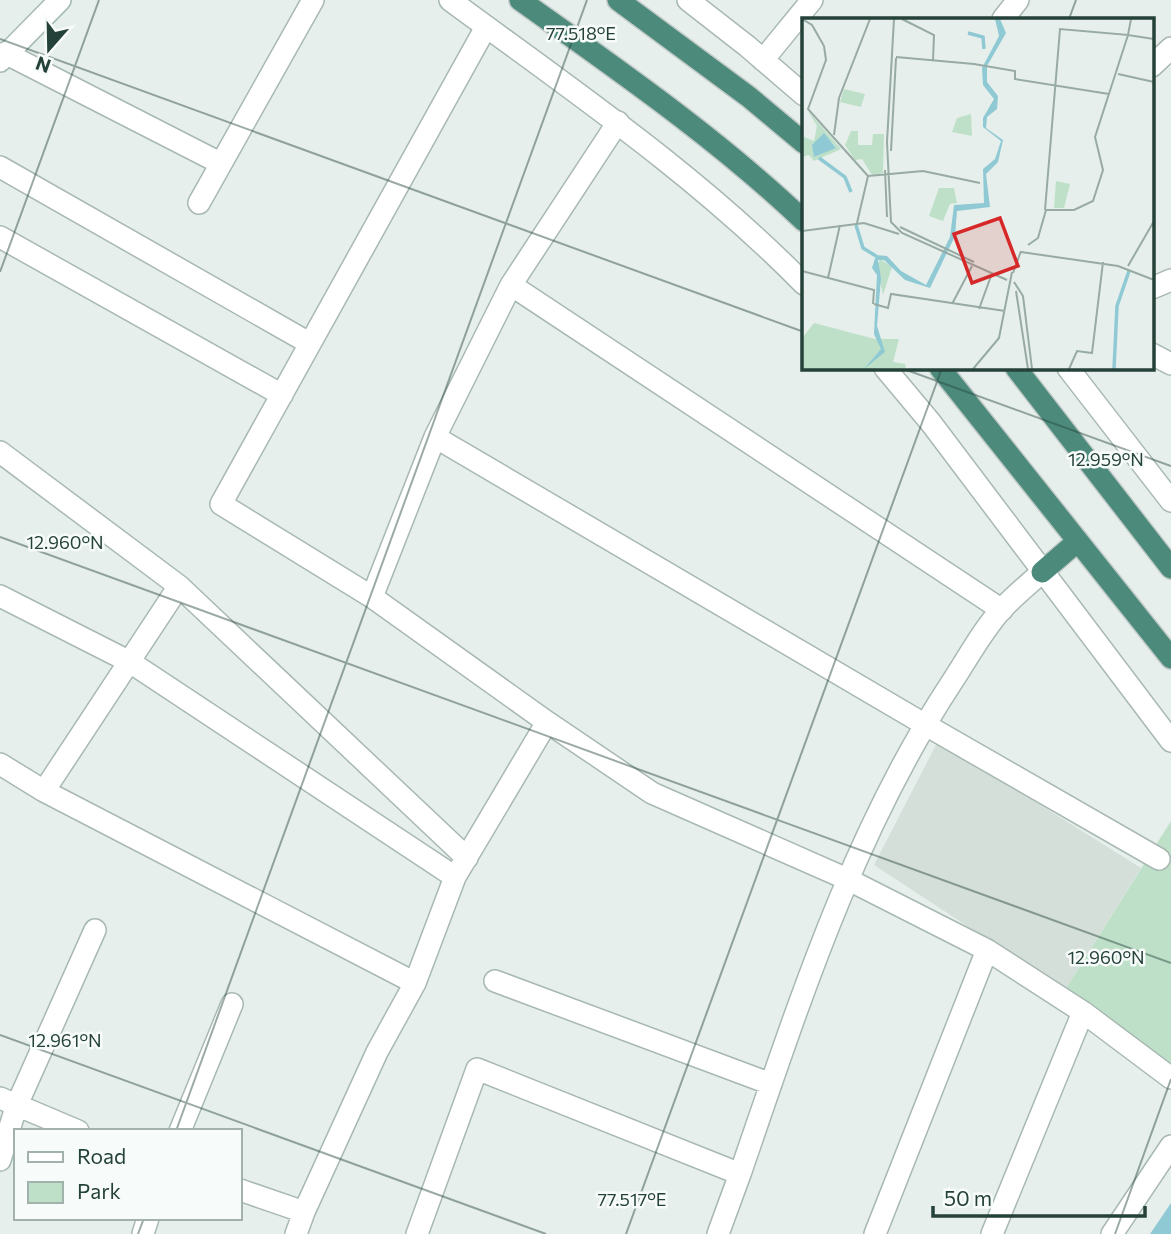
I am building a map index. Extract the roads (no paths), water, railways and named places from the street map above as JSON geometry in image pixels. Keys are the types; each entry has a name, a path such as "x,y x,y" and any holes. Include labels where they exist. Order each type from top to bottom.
{"highway":[{"path":"520,0 702,132 764,183 802,220"},
{"path":"618,0 749,97 802,142"},
{"path":"941,369 1171,658"},
{"path":"1025,371 1171,568"},
{"path":"1042,572 1079,541"}],"street":[{"path":"60,0 3,57 220,163"},
{"path":"199,202 313,0"},
{"path":"450,0 618,122 715,200 802,283"},
{"path":"688,0 802,94"},
{"path":"763,60 812,0"},
{"path":"1004,18 1018,0"},
{"path":"486,27 221,504 372,597 652,793 846,879 987,950 1083,1012 1171,1078"},
{"path":"1154,64 1171,48"},
{"path":"372,597 435,437 511,285 618,122"},
{"path":"0,167 309,343"},
{"path":"0,237 282,395"},
{"path":"1154,287 1171,280"},
{"path":"511,285 1002,610"},
{"path":"1154,355 1171,364"},
{"path":"886,369 925,416 1171,741"},
{"path":"1069,369 1171,502"},
{"path":"435,437 1159,859"},
{"path":"0,452 179,586 467,859"},
{"path":"718,1234 846,879 924,724 1002,610 1042,572"},
{"path":"44,791 179,586"},
{"path":"0,596 130,662 455,877"},
{"path":"296,1234 377,1052 415,983 455,877 547,722"},
{"path":"0,764 44,791 415,983"},
{"path":"0,1160 8,1102 95,930"},
{"path":"875,1234 987,950"},
{"path":"495,981 771,1084"},
{"path":"181,1129 232,1004"},
{"path":"992,1234 1083,1012"},
{"path":"417,1234 477,1069 740,1174"},
{"path":"8,1102 73,1129"},
{"path":"1112,1234 1171,1146"},
{"path":"242,1191 304,1212"}],"water":[{"path":"1171,1203 1171,1234 1150,1234"}]}
